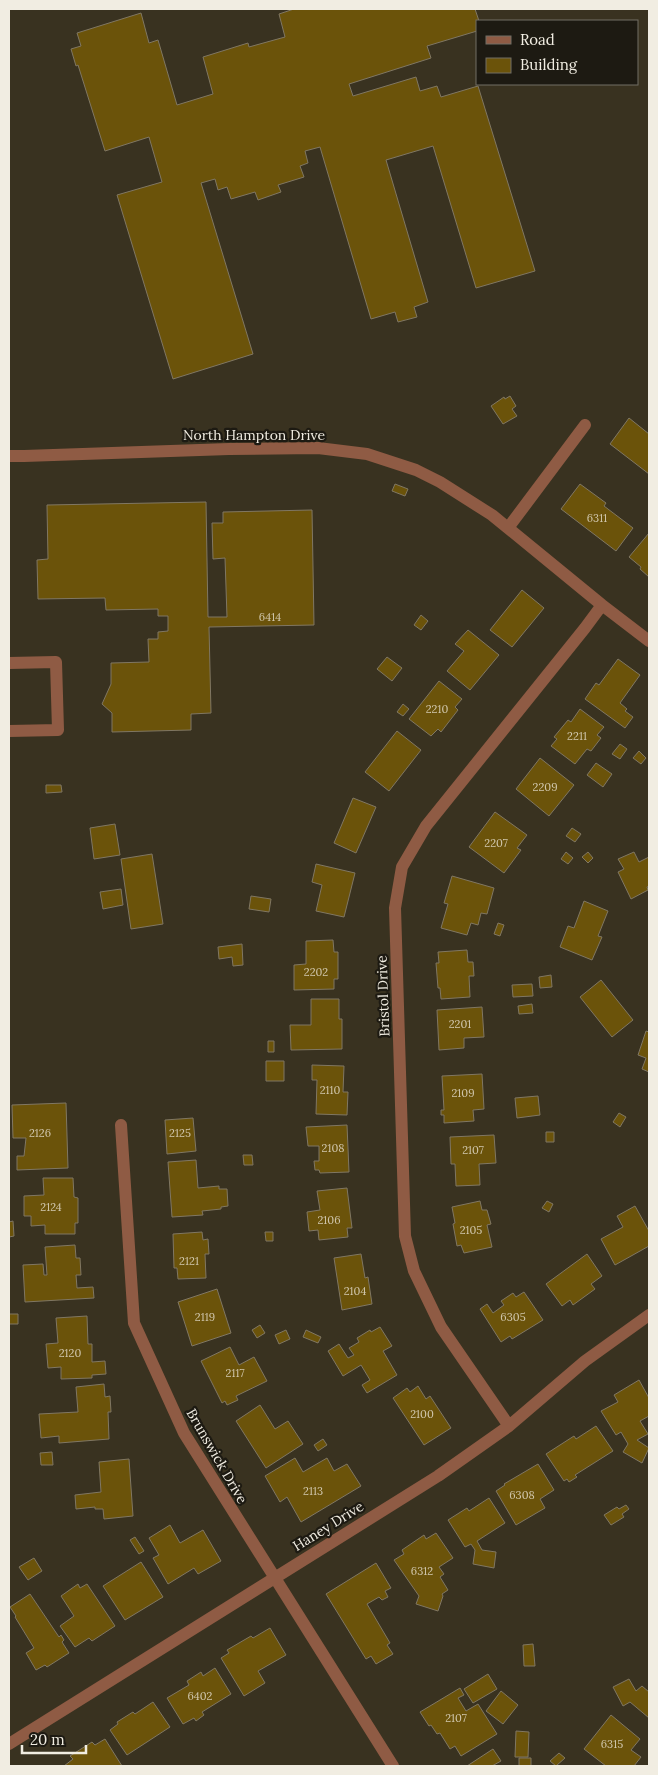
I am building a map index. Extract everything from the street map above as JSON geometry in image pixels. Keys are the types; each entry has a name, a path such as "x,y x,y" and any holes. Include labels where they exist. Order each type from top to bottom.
{"street":[{"path":"508,528 585,425"},
{"name":"North Hampton Drive","path":"9,456 308,448 367,454 416,470 440,482 492,514 649,641"},
{"name":"Bristol Drive","path":"509,1426 441,1327 414,1271 405,1236 395,908 402,867 426,826 585,628 602,604"},
{"path":"9,663 56,662 58,730 9,732"},
{"name":"Brunswick Drive","path":"121,1125 134,1323 184,1433 393,1766"},
{"name":"Haney Drive","path":"9,1744 438,1476 509,1426 585,1361 649,1314"}],"building":[{"path":"294,9 475,9 479,20 476,20 476,31 427,46 431,58 349,84 353,96 416,77 420,91 437,86 441,97 478,86 535,271 476,288 433,146 386,160 428,302 414,307 417,317 398,322 395,312 371,319 320,147 305,151 308,163 300,166 304,177 278,185 281,192 258,200 255,192 231,199 227,187 218,190 215,179 201,183 253,354 173,379 117,195 162,182 149,137 105,151 78,65 76,66 71,49 81,46 77,33 141,13 149,43 158,40 177,105 213,94 203,57 248,43 249,47 285,37 279,14"},
{"path":"510,396 516,406 512,409 517,416 503,424 491,406 504,397 505,399"},
{"path":"629,418 649,434 649,474 610,444"},
{"path":"395,484 408,489 405,496 392,491"},
{"path":"580,484 606,503 604,506 633,528 616,551 561,509"},
{"path":"206,502 208,617 227,617 225,558 213,559 212,523 223,523 223,512 312,510 314,625 209,627 211,713 191,714 191,730 112,732 112,713 102,704 111,684 111,663 149,662 148,639 158,639 158,632 168,631 168,616 158,616 158,609 106,610 105,598 38,599 37,560 48,559 47,505"},
{"path":"649,533 649,577 629,557"},
{"path":"522,590 544,608 512,647 490,630"},
{"path":"421,615 428,621 421,630 414,625"},
{"path":"468,630 499,655 470,690 447,671 464,651 455,644"},
{"path":"387,657 402,668 392,681 377,669"},
{"path":"618,659 640,675 620,703 627,709 625,711 633,717 625,728 585,699 596,683 599,685"},
{"path":"439,681 462,699 455,707 458,710 441,732 438,729 431,736 409,719"},
{"path":"403,704 409,709 403,716 397,712"},
{"path":"580,709 604,727 597,735 601,738 591,751 587,749 575,764 551,746 557,739 554,737 568,720 571,722"},
{"path":"397,731 421,750 389,791 365,772"},
{"path":"620,744 627,749 620,759 612,754"},
{"path":"639,751 646,758 641,764 633,758"},
{"path":"540,758 574,785 549,816 516,789"},
{"path":"596,763 612,774 603,787 587,775"},
{"path":"46,785 61,785 62,792 46,793"},
{"path":"353,798 376,807 356,853 334,843"},
{"path":"495,812 527,835 517,848 521,850 504,873 469,847"},
{"path":"115,824 120,855 94,859 90,828"},
{"path":"572,828 581,834 575,842 566,836"},
{"path":"566,852 573,858 568,864 561,859"},
{"path":"588,852 593,858 588,863 582,857"},
{"path":"634,852 639,862 649,857 649,886 647,887 648,890 631,899 618,872 624,869 618,859"},
{"path":"152,854 163,924 131,929 121,859"},
{"path":"316,864 355,873 344,917 316,911 322,885 312,882"},
{"path":"452,876 494,888 487,914 481,913 478,925 471,923 467,935 441,928 448,904 444,903"},
{"path":"121,889 123,905 103,909 100,892"},
{"path":"251,896 271,899 269,912 249,909"},
{"path":"584,901 608,911 598,936 602,937 592,960 560,947 568,926 574,928"},
{"path":"498,923 504,925 500,936 494,934"},
{"path":"333,940 334,952 338,952 338,979 334,979 334,989 294,990 294,965 306,964 306,941"},
{"path":"242,944 243,965 233,966 232,957 219,959 218,947"},
{"path":"467,950 468,962 473,962 474,976 469,976 470,997 441,999 436,963 439,963 438,952"},
{"path":"551,975 552,987 540,988 539,977"},
{"path":"601,980 633,1020 612,1037 580,997"},
{"path":"532,984 533,996 513,997 512,985"},
{"path":"311,999 339,999 339,1019 342,1019 342,1049 291,1050 290,1025 311,1025"},
{"path":"532,1004 533,1013 519,1014 518,1006"},
{"path":"482,1007 484,1037 464,1038 464,1048 439,1050 437,1010"},
{"path":"646,1031 649,1032 649,1072 642,1069 646,1058 638,1055"},
{"path":"268,1041 274,1041 274,1052 268,1052"},
{"path":"266,1061 284,1061 284,1081 266,1081"},
{"path":"312,1065 344,1066 343,1092 348,1092 347,1115 316,1114 317,1080 312,1080"},
{"path":"482,1074 484,1109 473,1110 474,1121 444,1123 444,1115 441,1115 441,1110 444,1110 442,1076"},
{"path":"538,1096 540,1115 517,1118 515,1098"},
{"path":"66,1103 68,1168 17,1170 17,1156 24,1156 26,1138 13,1138 12,1105"},
{"path":"619,1113 626,1117 620,1127 613,1122"},
{"path":"193,1118 196,1151 167,1154 165,1120"},
{"path":"347,1125 349,1172 320,1173 319,1170 315,1170 314,1161 319,1161 319,1146 308,1146 306,1127"},
{"path":"546,1132 554,1132 554,1142 546,1142"},
{"path":"494,1135 496,1163 479,1164 480,1185 456,1186 455,1164 451,1164 450,1137"},
{"path":"243,1155 252,1155 253,1165 244,1165"},
{"path":"196,1160 198,1188 219,1186 219,1189 227,1189 228,1206 221,1207 221,1209 202,1211 203,1215 172,1217 168,1162"},
{"path":"43,1178 73,1178 74,1197 78,1198 78,1223 75,1223 75,1234 45,1234 45,1225 31,1226 31,1216 24,1216 24,1196 44,1195"},
{"path":"347,1188 352,1228 347,1228 348,1237 319,1240 318,1230 309,1231 307,1212 320,1210 317,1191"},
{"path":"480,1201 482,1210 487,1210 491,1224 487,1225 492,1247 464,1253 461,1245 457,1246 452,1207"},
{"path":"547,1201 553,1204 549,1212 542,1208"},
{"path":"635,1206 649,1231 649,1246 615,1265 601,1239 623,1227 617,1216"},
{"path":"13,1221 14,1236 9,1237 9,1222"},
{"path":"202,1232 203,1240 208,1239 209,1254 205,1254 206,1278 178,1279 177,1268 174,1268 173,1234"},
{"path":"265,1232 273,1232 273,1241 266,1241"},
{"path":"75,1245 76,1258 80,1258 81,1275 76,1275 77,1288 93,1287 94,1298 25,1302 23,1265 43,1264 44,1275 47,1275 45,1247"},
{"path":"361,1254 365,1278 368,1277 372,1304 342,1310 334,1258"},
{"path":"587,1254 602,1276 591,1284 595,1289 573,1305 570,1300 562,1306 546,1284"},
{"path":"217,1289 231,1333 192,1346 178,1302"},
{"path":"524,1292 543,1320 512,1339 510,1336 501,1342 480,1309 487,1304 493,1313 504,1305 501,1301 513,1293 516,1297"},
{"path":"9,1314 18,1314 18,1324 9,1324"},
{"path":"87,1316 88,1344 92,1344 92,1362 105,1361 106,1374 92,1375 92,1378 61,1379 61,1367 48,1368 46,1344 58,1343 56,1318"},
{"path":"260,1325 265,1333 257,1338 252,1330"},
{"path":"380,1327 392,1346 383,1351 397,1375 367,1393 362,1385 370,1380 361,1365 343,1376 328,1351 339,1344 348,1358 354,1355 349,1348 359,1342 357,1338 370,1330 371,1332"},
{"path":"286,1330 290,1339 279,1344 275,1335"},
{"path":"306,1330 321,1337 318,1343 303,1337"},
{"path":"230,1347 239,1365 254,1357 267,1381 236,1396 238,1400 227,1405 225,1401 222,1403 201,1361"},
{"path":"639,1380 649,1398 649,1416 640,1421 648,1434 637,1440 649,1448 642,1463 623,1452 628,1444 621,1432 616,1435 601,1411 618,1402 614,1395"},
{"path":"104,1384 105,1397 110,1396 111,1412 108,1412 109,1439 59,1443 59,1436 41,1438 39,1414 78,1412 76,1387"},
{"path":"418,1386 426,1399 430,1396 451,1428 424,1445 393,1398 407,1388 410,1392"},
{"path":"260,1405 275,1429 288,1421 303,1444 266,1468 236,1421"},
{"path":"596,1426 613,1451 575,1475 577,1477 569,1482 567,1479 564,1481 546,1454 574,1436 576,1439"},
{"path":"323,1439 327,1445 318,1451 314,1445"},
{"path":"52,1452 53,1465 41,1465 40,1453"},
{"path":"295,1458 303,1472 327,1458 334,1471 347,1464 361,1486 301,1522 287,1497 280,1502 265,1476"},
{"path":"129,1459 133,1516 104,1519 103,1509 95,1509 95,1507 76,1509 75,1495 101,1492 99,1462"},
{"path":"538,1464 554,1490 540,1499 545,1508 516,1525 496,1491 504,1484"},
{"path":"489,1498 505,1523 477,1541 482,1550 496,1552 494,1568 473,1564 475,1550 471,1544 465,1547 448,1520 467,1508 469,1511"},
{"path":"626,1505 629,1509 622,1514 624,1517 611,1525 604,1515 617,1507 619,1509"},
{"path":"170,1525 180,1543 203,1530 221,1561 198,1574 194,1568 168,1584 153,1558 159,1555 149,1538"},
{"path":"436,1533 453,1558 439,1567 444,1574 440,1577 448,1590 442,1594 438,1611 416,1604 419,1596 394,1560 404,1554 402,1550 424,1535 426,1539"},
{"path":"135,1537 144,1551 139,1554 130,1540"},
{"path":"34,1558 42,1571 28,1580 19,1567"},
{"path":"141,1562 163,1597 125,1620 103,1586"},
{"path":"376,1563 391,1588 385,1591 388,1597 382,1600 379,1597 367,1604 390,1643 387,1645 393,1654 376,1664 371,1656 366,1659 326,1594"},
{"path":"78,1584 80,1588 87,1584 115,1626 92,1641 89,1638 75,1647 60,1626 74,1616 61,1596"},
{"path":"30,1594 59,1637 61,1635 64,1640 62,1642 69,1653 47,1667 45,1665 36,1670 26,1653 34,1648 10,1607"},
{"path":"270,1628 286,1655 258,1671 265,1683 244,1696 221,1658 229,1653 227,1650 251,1636 253,1638"},
{"path":"533,1644 535,1666 524,1666 523,1645"},
{"path":"215,1668 231,1694 202,1712 204,1715 196,1721 194,1718 183,1724 167,1698 189,1685 187,1681 201,1672 203,1676"},
{"path":"488,1674 497,1689 473,1703 464,1689"},
{"path":"629,1679 636,1691 642,1686 649,1692 649,1718 630,1702 623,1706 613,1687"},
{"path":"460,1688 464,1695 458,1698 466,1711 478,1704 497,1734 461,1756 455,1746 450,1749 440,1733 437,1734 431,1725 429,1726 420,1712"},
{"path":"501,1691 518,1705 503,1724 486,1711"},
{"path":"153,1702 170,1727 127,1755 110,1730 118,1724 117,1722 133,1712 135,1714"},
{"path":"611,1715 640,1739 631,1750 641,1757 634,1766 606,1766 584,1749"},
{"path":"516,1731 529,1732 528,1757 515,1757"},
{"path":"105,1739 122,1766 64,1766 73,1759 70,1756 92,1742 95,1745"},
{"path":"493,1749 501,1761 492,1766 467,1766"},
{"path":"559,1753 565,1758 556,1766 550,1761"},
{"path":"519,1758 531,1758 531,1766 519,1766"}]}
